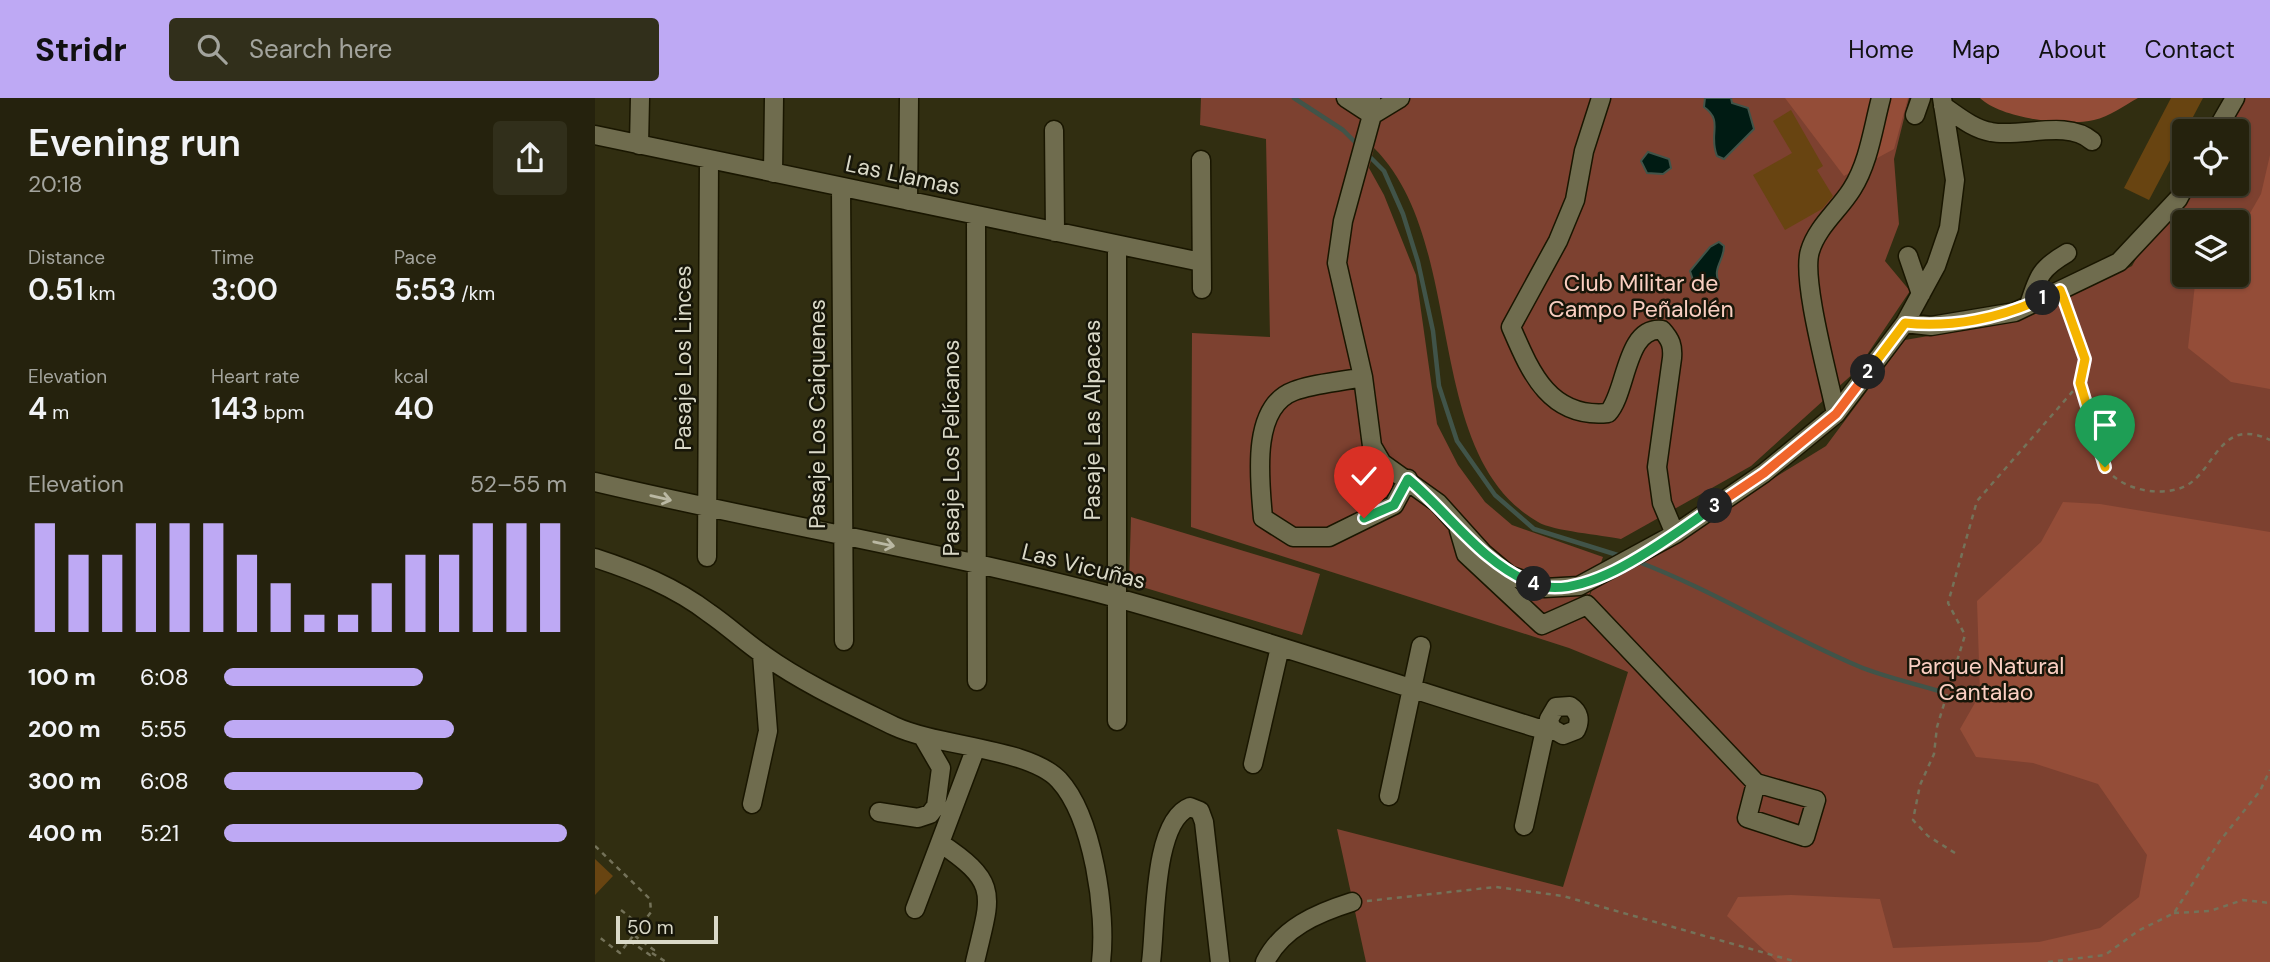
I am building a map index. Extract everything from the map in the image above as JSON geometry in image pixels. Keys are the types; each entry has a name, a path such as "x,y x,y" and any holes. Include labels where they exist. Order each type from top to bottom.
{"street":[{"path":"639,145 640,98"},
{"path":"773,173 774,98"},
{"path":"908,98 908,201"},
{"path":"1346,98 1372,107 1400,98"},
{"path":"1601,98 1584,151 1575,200 1557,241 1511,327 1543,391 1563,405 1598,414 1608,413 1617,403 1626,366 1642,336 1652,329 1662,330 1669,338 1673,347 1657,467 1662,503 1675,534"},
{"path":"1836,414 1807,277 1809,251 1857,179 1866,160 1881,98"},
{"path":"2223,119 2235,98"},
{"path":"1372,107 1336,263 1363,377 1372,446 1382,463 1408,479 1509,575 1544,587 1579,586 1675,534 1764,473 1836,414 1905,323 1936,266 1953,205 1955,180 1943,102"},
{"path":"1943,102 1973,126 1992,132 2067,131 2086,135 2092,141"},
{"path":"1054,130 1055,232"},
{"name":"Las Llamas","path":"595,135 1201,262"},
{"name":"Pasaje Los Linces","path":"707,557 709,159"},
{"path":"1201,160 1202,289"},
{"name":"Pasaje Los Caiquenes","path":"841,187 844,641"},
{"path":"1905,323 1931,326 2015,312 2119,262 2180,196"},
{"name":"Pasaje Los Pelícanos","path":"976,215 977,681"},
{"name":"Pasaje Las Alpacas","path":"1117,245 1117,721"},
{"path":"2029,305 2038,276 2051,262 2067,253"},
{"path":"1908,256 1921,294"},
{"path":"1363,377 1293,391 1271,409 1260,445 1263,518 1293,537 1329,537 1394,505 1408,479"},
{"name":"Las Vicuñas","path":"595,482 707,509 842,534 1116,598 1548,729 1524,826"},
{"path":"1457,525 1466,554 1542,625 1587,605 1756,783"},
{"path":"595,558 627,569 685,597 762,654 893,725 923,737 1034,763 1063,786 1081,820 1095,866 1103,947 1101,962"},
{"path":"1389,796 1421,646"},
{"path":"1253,764 1280,647"},
{"path":"752,804 768,731 762,654"},
{"path":"879,811 918,818 930,814 936,806 940,768 923,737"},
{"path":"915,909 975,750"},
{"path":"1151,962 1154,903 1163,850 1178,817 1190,807 1200,811 1204,821 1220,962"},
{"path":"940,843 963,858 979,873 987,886 988,903 975,962"},
{"path":"1265,962 1271,949 1291,929 1352,902"}],"path":[{"path":"2060,290 2085,359 2080,383 2105,467 2128,487 2159,492 2192,482 2219,445 2241,435 2262,436 2270,440"},
{"path":"1955,853 1928,836 1913,820 1920,785 1934,754 1937,727 1965,635 1948,603 1977,500 2080,383"},
{"path":"2174,913 2219,842 2260,791 2270,770"},
{"path":"595,846 650,900 651,912 620,953 599,937"},
{"path":"1352,902 1496,887 1563,896 1797,962"},
{"path":"2048,962 2105,955 2138,931 2174,913 2210,911 2243,900 2270,903"},
{"path":"621,910 642,927"},
{"path":"635,936 655,950 652,953"},
{"path":"630,941 666,962"}],"green space":[{"path":"1201,98 1342,98 1380,126 1376,98 1909,98 1894,159 1899,224 1885,261 1910,291 1856,371 1751,466 1621,539 1545,525 1501,490 1476,448 1459,399 1437,290 1423,237 1403,188 1374,148 1369,168 1384,195 1416,275 1437,424 1458,465 1485,502 1512,525 1603,557 1584,609 1595,583 1658,549 1826,446 1905,340 2021,320 2132,266 2172,194 2249,196 2249,119 2214,119 2226,98 2270,98 2270,962 1366,962 1337,829 1563,887 1628,672 1569,648 1191,527 1192,333 1270,337 1266,139 1200,125"},
{"path":"1785,98 1908,98 1894,149 1844,176"},
{"path":"1980,98 2138,98 2100,118 2067,122 2017,116 1989,105"},
{"path":"2270,155 2270,389 2231,382 2188,348 2195,287 2249,287 2249,215 2261,194"},
{"name":"Parque Natural Cantalao","path":"2063,502 2100,504 2270,532 2270,962 1777,962 1727,916 1738,897 1791,895 1880,899 1893,948 2039,942 2100,928 2139,897 2147,855 2098,784 2033,763 1976,757 1960,729 1980,694 1977,601 2041,542"},
{"path":"1131,517 1320,574 1302,635 1129,583"}],"shaded area":[{"path":"1705,98 1731,98 1732,103 1748,108 1754,129 1724,159 1717,156 1715,123 1710,112 1704,107"},
{"path":"1648,152 1669,159 1671,168 1663,174 1647,173 1641,161"},
{"path":"1719,242 1724,246 1717,273 1719,283 1715,289 1694,283 1690,271 1710,247"}],"building":[{"path":"2171,98 2203,98 2192,119 2172,119 2172,157 2149,200 2124,188"},
{"path":"1791,110 1823,166 1817,170 1833,196 1822,209 1785,230 1753,175 1792,153 1773,121"},
{"path":"595,859 613,876 595,895"}],"waterway":[{"path":"1294,98 1343,130 1359,146"},
{"path":"1365,152 1384,171 1403,214 1418,262 1433,331 1439,386 1457,441 1495,495 1534,529 1624,557"},
{"path":"1636,561 1692,585 1858,666 1939,691"}],"route":[{"path":"1364,518 1394,505 1408,479 1438,503 1483,553 1509,575 1544,587 1579,586 1675,534 1764,473 1836,414 1905,323 1931,326 2015,312 2060,290 2085,359 2080,383 2105,467"}],"park label":[{"name":"Club Militar de Campo Peñalolén","path":"1641,296"}]}
